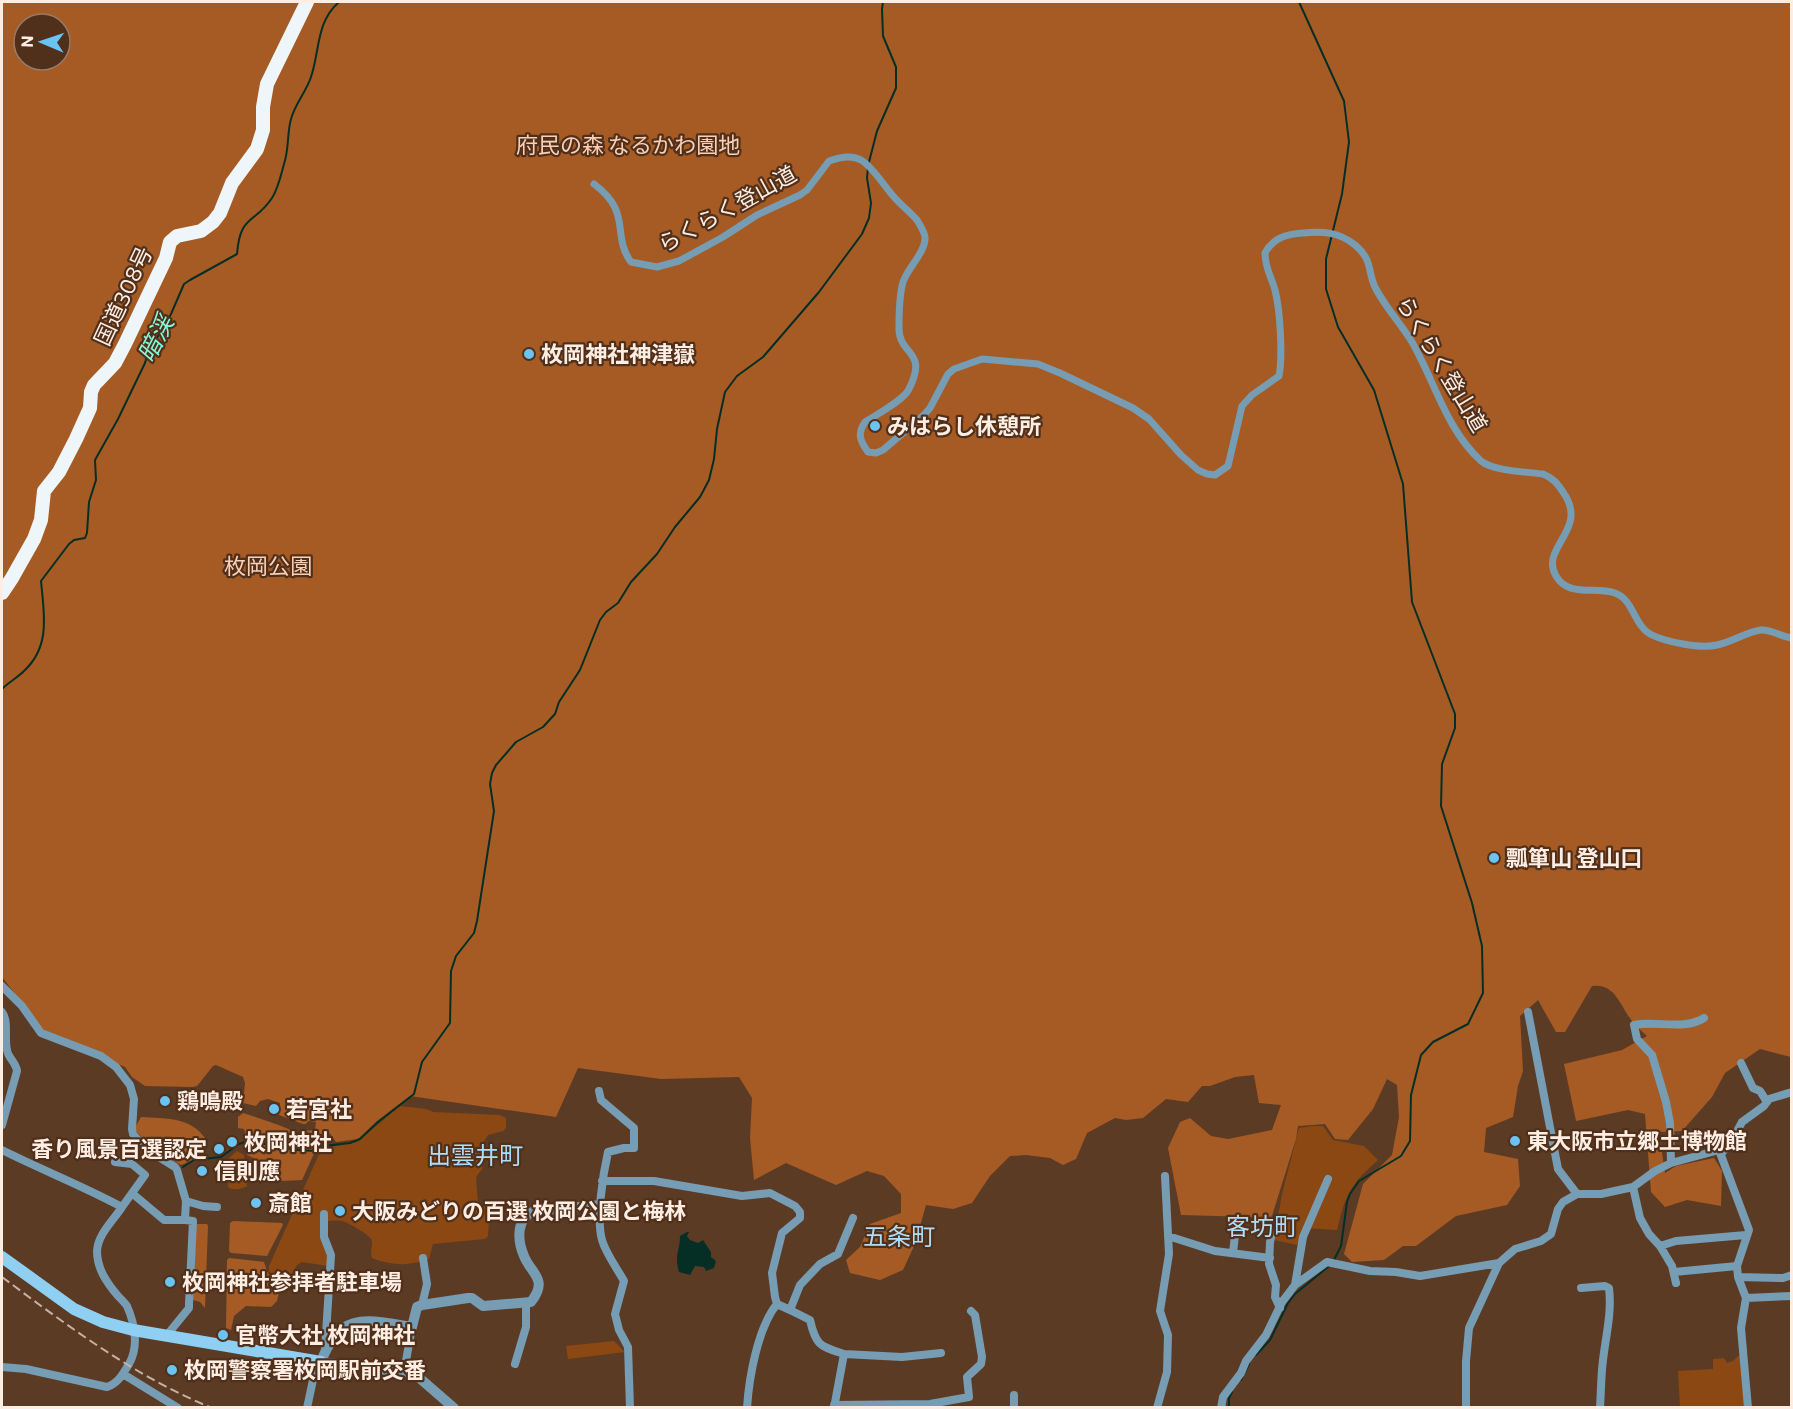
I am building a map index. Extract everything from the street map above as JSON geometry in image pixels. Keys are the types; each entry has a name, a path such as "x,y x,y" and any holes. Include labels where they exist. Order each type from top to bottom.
{"highway":[{"name":"国道308号","path":"2,593 34,539 40,520 44,491 60,472 76,439 90,408 94,385 115,363 166,258 170,242 177,236 201,231 213,222 220,213 232,183 257,149 263,130 263,107 267,84 308,2"}],"main road":[{"path":"2,1257 74,1309 103,1322 134,1330 321,1358"}],"street":[{"name":"らくらく登山道","path":"594,184 614,203 621,223 627,256 631,262 657,267 679,261 757,215 800,195 807,190 829,161 850,157 861,160 869,167 896,200 916,219 925,236 923,247 908,272 900,294 899,336 902,344 914,355 915,371 905,396 865,422 861,428 862,443 868,452 876,453 891,444 930,408 948,374 954,369 982,359 1038,364 1068,376 1143,414 1197,470 1215,475 1228,466 1232,457 1242,406 1252,395 1279,376 1281,367 1278,310 1275,291 1266,270 1265,253 1275,240 1293,234 1333,233 1355,246 1364,255 1376,290 1413,344 1448,419 1476,456 1488,465 1551,477 1569,499 1572,509 1571,522 1554,554 1553,561 1555,574 1565,586 1617,594 1624,598 1644,629 1660,638 1677,642 1697,646 1716,646 1761,630 1791,638"},
{"path":"2,986 22,1006 41,1033 101,1056 116,1067 130,1085 134,1099 133,1134 146,1149 175,1167 186,1201 185,1220"},
{"path":"2,1012 5,1023 4,1048 16,1064 17,1071 3,1113 2,1125"},
{"path":"1528,1012 1558,1169 1577,1194"},
{"path":"1671,1163 1670,1123 1666,1102 1652,1055 1637,1039 1634,1025 1647,1022 1679,1025 1698,1022 1704,1018"},
{"path":"1741,1064 1753,1088 1760,1091 1767,1102"},
{"path":"599,1091 600,1100 634,1128 634,1148 608,1152 602,1180 601,1205 602,1240 624,1281 615,1314 619,1330 628,1347 630,1407"},
{"path":"1722,1153 1742,1122 1769,1099 1791,1092"},
{"path":"2,1150 52,1175 87,1188 122,1207"},
{"path":"1466,1407 1469,1328 1498,1263 1515,1249 1541,1241 1551,1234 1558,1209 1563,1202 1577,1194 1601,1194 1633,1187 1671,1163 1719,1150 1748,1226 1737,1266 1738,1277 1746,1298 1741,1328 1748,1407"},
{"path":"2,1367 26,1369 107,1388 114,1385 131,1360 136,1338 127,1305 107,1283 99,1266 97,1249 102,1234 146,1175 132,1164 115,1162"},
{"path":"1157,1407 1167,1372 1168,1335 1160,1311 1169,1254 1165,1176"},
{"path":"1294,1286 1303,1237 1328,1179"},
{"path":"602,1180 654,1181 742,1196 770,1193 795,1206 800,1212 800,1218 782,1233 772,1274 777,1304 810,1320 814,1338 820,1346 844,1354 902,1357 941,1353"},
{"path":"1633,1187 1640,1218 1672,1266 1676,1283"},
{"path":"133,1194 164,1220 193,1221 189,1308 167,1335"},
{"path":"186,1201 217,1207"},
{"path":"404,1372 417,1307 468,1298 472,1298 483,1306 526,1303 531,1302 538,1294 533,1268 527,1262 520,1246 520,1226 527,1213 601,1205"},
{"path":"307,1407 321,1358 331,1255 324,1238 324,1214"},
{"path":"790,1310 800,1286 820,1264 838,1254 853,1218"},
{"path":"1274,1224 1270,1242 1270,1258 1276,1285 1275,1298 1280,1308"},
{"path":"1233,1253 1236,1226"},
{"path":"1660,1246 1676,1241 1746,1235"},
{"path":"1168,1236 1215,1251 1270,1258"},
{"path":"422,1305 427,1284 423,1258"},
{"path":"1221,1407 1223,1397 1241,1374 1252,1352 1266,1335 1294,1286 1327,1262 1370,1271 1420,1276 1498,1263"},
{"path":"1674,1272 1737,1266"},
{"path":"1738,1277 1783,1278 1791,1275"},
{"path":"1581,1288 1605,1286 1609,1288 1609,1327 1603,1359 1600,1407"},
{"path":"1746,1298 1791,1296"},
{"path":"515,1364 526,1327 526,1303"},
{"path":"747,1407 752,1369 769,1314 777,1304"},
{"path":"844,1354 834,1406 930,1404 969,1397 967,1377 981,1364 982,1357 975,1315 971,1311"},
{"path":"321,1358 339,1332 362,1320 412,1327"},
{"path":"321,1358 416,1375 454,1407"},
{"path":"123,1374 178,1407"},
{"path":"1014,1395 1014,1407"}],"shaded area":[{"path":"400,1106 433,1112 500,1115 506,1118 506,1128 488,1135 483,1143 482,1169 476,1177 478,1203 485,1207 489,1218 488,1236 485,1239 433,1244 429,1259 407,1264 394,1264 372,1258 371,1239 357,1228 342,1221 322,1222 329,1258 328,1266 302,1262 297,1265 285,1285 280,1285 269,1271 269,1266 320,1152 326,1148 357,1142"},
{"path":"1323,1126 1333,1140 1364,1146 1378,1160 1350,1190 1337,1230 1305,1228 1297,1245 1274,1240 1282,1194 1299,1128"},
{"path":"237,1151 244,1155 247,1186 240,1189 228,1187 229,1158"},
{"path":"614,1341 625,1352 568,1359 566,1346"},
{"path":"1742,1356 1745,1407 1680,1407 1678,1371 1713,1369 1713,1359 1724,1358 1727,1363"}],"green space":[{"path":"2,2 1791,2 1791,1057 1760,1049 1725,1073 1712,1097 1682,1131 1659,1132 1665,1173 1676,1166 1714,1158 1722,1171 1721,1206 1687,1200 1665,1207 1651,1192 1645,1114 1628,1110 1576,1121 1564,1064 1622,1050 1647,1036 1632,1021 1615,995 1599,986 1592,986 1565,1032 1556,1032 1538,1000 1520,1016 1523,1071 1513,1117 1486,1128 1484,1152 1518,1159 1520,1186 1507,1205 1456,1216 1416,1246 1403,1246 1384,1260 1352,1262 1344,1254 1363,1184 1392,1155 1399,1117 1397,1085 1387,1079 1373,1109 1348,1140 1335,1139 1325,1124 1298,1126 1271,1219 1181,1215 1168,1148 1180,1122 1190,1118 1211,1136 1228,1139 1272,1130 1281,1105 1259,1103 1254,1075 1235,1077 1210,1086 1202,1086 1188,1102 1166,1099 1143,1118 1126,1120 1115,1118 1087,1133 1076,1159 1063,1165 1050,1158 1010,1156 990,1176 972,1203 953,1209 926,1205 915,1244 903,1270 880,1280 850,1273 846,1260 860,1247 870,1224 901,1213 901,1194 884,1176 867,1171 836,1185 786,1163 754,1180 750,1138 752,1098 739,1077 661,1079 578,1068 556,1117 410,1096 358,1139 336,1142 328,1131 317,1136 304,1131 315,1130 316,1122 308,1121 303,1124 279,1115 280,1103 268,1099 260,1101 256,1106 243,1103 245,1083 243,1077 216,1065 197,1086 145,1086 132,1077 125,1067 44,1031 2,977"},
{"path":"243,1113 289,1129 315,1143 317,1147 302,1180 281,1181 274,1168 247,1155 244,1129 238,1128 238,1117"},
{"path":"141,1117 176,1120 192,1126 205,1138 204,1157 181,1165 153,1149 136,1131"},
{"path":"233,1221 282,1223 283,1225 267,1256 229,1251 230,1223"},
{"path":"196,1224 207,1224 208,1226 205,1308 200,1302 193,1300"},
{"path":"229,1258 264,1262 279,1292 277,1301 271,1307 246,1306 234,1316 231,1330 226,1328 227,1260"}],"water":[{"path":"689,1232 687,1236 690,1240 698,1243 703,1240 711,1252 711,1257 716,1261 714,1268 706,1271 704,1267 695,1266 690,1275 679,1272 677,1257 680,1236"}],"waterway":[{"name":"暗渓","path":"2,689 24,671 38,651 44,629 41,581 69,544 74,540 85,538 89,502 96,480 95,460 118,419 148,353 171,314 184,284 237,254 241,232 249,221 266,206 274,194 286,159 290,124 311,77 322,27 339,2"},
{"path":"869,162 877,131 896,88 896,67 883,36 883,2"},
{"path":"1299,2 1344,101 1349,142 1342,194 1326,259 1326,289 1338,327 1374,390 1403,484 1412,602 1455,714 1455,728 1442,764 1441,806 1472,903 1482,946 1483,993 1468,1024 1433,1042 1421,1055 1411,1095 1410,1141 1401,1156 1359,1181 1350,1194 1341,1246 1333,1262"},
{"path":"183,1167 194,1160 221,1157 239,1144 248,1141 297,1150 318,1151 324,1146 350,1143 360,1139 414,1094 422,1062 450,1023 451,971 456,956 474,933 477,921 494,811 490,784 492,773 516,742 543,727 555,714 559,702 580,670 600,620 618,603 631,582 657,554 675,527 700,497 709,480 725,392 737,376 763,357 819,292 862,234 869,218 871,203 867,178 868,167"},
{"path":"1256,1355 1270,1340 1288,1303 1295,1294 1329,1266"},
{"path":"1241,1380 1249,1364"},
{"path":"1229,1408 1229,1398 1232,1392"}],"railway":[{"path":"2,1277 103,1349 156,1381 212,1408"}],"place":[{"name":"枚岡神社神津嶽","path":"529,354"},
{"name":"みはらし休憩所","path":"875,426"},
{"name":"瓢箪山 登山口","path":"1494,858"},
{"name":"鶏鳴殿","path":"165,1101"},
{"name":"若宮社","path":"274,1109"},
{"name":"東大阪市立郷土博物館","path":"1515,1141"},
{"name":"枚岡神社","path":"232,1142"},
{"name":"香り風景百選認定","path":"219,1149"},
{"name":"信則應","path":"202,1171"},
{"name":"斎館","path":"256,1203"},
{"name":"大阪みどりの百選 枚岡公園と梅林","path":"340,1211"},
{"name":"枚岡神社参拝者駐車場","path":"170,1282"},
{"name":"官幣大社 枚岡神社","path":"223,1335"},
{"name":"枚岡警察署枚岡駅前交番","path":"172,1370"}],"district":[{"name":"出雲井町","path":"475,1156"},
{"name":"客坊町","path":"1262,1227"},
{"name":"五条町","path":"899,1237"}],"park label":[{"name":"府民の森 なるかわ園地","path":"628,145"},
{"name":"枚岡公園","path":"268,566"}]}
